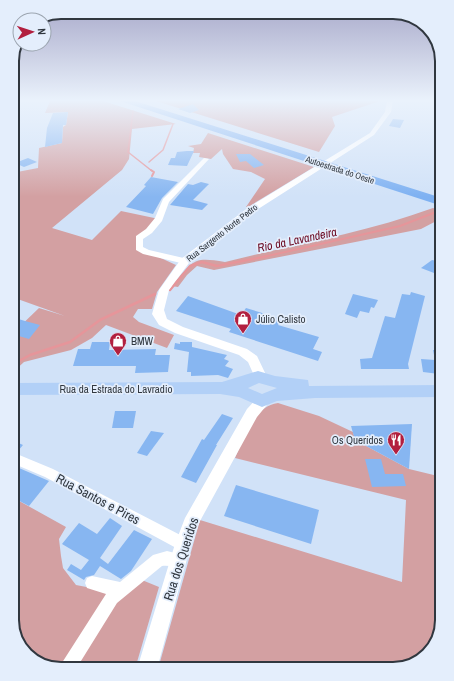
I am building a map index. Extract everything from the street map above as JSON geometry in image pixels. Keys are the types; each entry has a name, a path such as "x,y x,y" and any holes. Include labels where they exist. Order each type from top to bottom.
{"highway":[{"name":"Autoestrada do Oeste","path":"222,133 435,200"},
{"name":"Autoestrada do Oeste","path":"238,133 435,194"}],"main road":[{"name":"Rua da Estrada do Lavradio","path":"19,389 343,388 408,393 435,391"}],"street":[{"name":"Rua Sargento Norte Pedro","path":"257,388 243,352 179,330 160,319 158,310 164,290 185,261 260,203 337,157 371,133"},
{"path":"185,261 146,252 139,248 139,238 149,231 159,220 166,201 206,158"},
{"name":"Rua dos Queridos","path":"149,662 183,544 199,506 257,388"},
{"name":"Rua Santos e Pires","path":"19,459 49,473 183,544"},
{"path":"71,662 112,598 158,560 167,558 178,560"},
{"path":"92,583 122,590"}],"shaded area":[{"path":"63,133 132,133 129,159 122,170 52,228 92,240 121,211 159,219 139,238 139,248 176,265 157,292 152,309 138,309 133,317 139,322 174,335 167,348 106,325 92,338 71,350 24,362 19,367 19,327 39,308 65,316 19,300 19,172 38,168 39,148 62,143"},
{"path":"208,133 314,167 246,207 265,179 251,172 233,169 223,154 222,149 211,159 199,157 200,153 193,153 194,148 188,146 201,144"},
{"path":"258,133 331,133 319,152"},
{"path":"433,208 435,209 435,222 421,229 214,270 197,266 187,275 178,287 171,286 189,266 199,261 214,260 225,262 356,231"},
{"path":"278,403 319,416 353,432 355,440 409,469 435,475 435,626 432,636 423,650 409,659 399,662 160,662 200,520 402,582 406,500 235,458 250,424 262,410"},
{"path":"19,501 66,527 59,539 63,568 76,585 102,590 137,578 159,587 137,662 58,662 50,661 35,653 31,650 22,636 19,626"}],"building":[{"path":"46,133 63,133 62,143 45,147"},
{"path":"194,151 187,166 168,165 171,158 175,158 177,152"},
{"path":"236,154 250,154 264,165 254,168 246,161 240,162"},
{"path":"28,158 37,162 24,167 19,165 19,161"},
{"path":"151,177 178,182 162,198 153,214 126,207 146,186 144,185"},
{"path":"201,182 209,184 193,200 208,204 202,210 170,205 188,184 193,185"},
{"path":"432,260 435,261 434,273 421,268"},
{"path":"411,292 425,296 408,364 409,369 361,369 360,359 372,358 385,316 395,318 402,294 410,295"},
{"path":"353,294 378,300 374,308 371,307 369,313 360,311 357,318 345,314"},
{"path":"188,296 241,315 246,308 282,319 278,325 319,337 313,349 322,352 318,361 229,332 231,329 176,311"},
{"path":"19,319 40,325 29,339 19,336"},
{"path":"92,342 110,342 109,350 156,349 155,355 170,355 168,372 135,373 136,366 73,366 78,349 90,349"},
{"path":"180,342 192,342 192,347 227,355 224,359 229,361 225,366 233,369 228,378 218,375 191,376 191,372 187,372 189,352 174,349 175,343 180,344"},
{"path":"421,359 435,360 435,374 423,372"},
{"path":"115,411 136,411 133,428 112,428"},
{"path":"222,414 233,418 216,445 196,483 181,477 202,439 204,440"},
{"name":"Os Queridos","path":"412,424 409,469 355,440 351,426"},
{"path":"151,431 164,433 147,456 137,453"},
{"path":"19,443 23,445 19,450"},
{"path":"365,459 381,459 385,474 403,474 406,486 372,487"},
{"path":"19,468 49,481 29,506 19,501"},
{"path":"236,485 319,510 311,544 224,516"},
{"path":"110,518 122,526 100,558 108,564 134,530 152,539 131,571 121,579 100,566 94,575 86,577 84,580 67,570 71,564 81,570 89,560 62,544 79,523 97,534"}],"waterway":[{"path":"130,133 128,152 152,171"},
{"path":"149,162 163,150 170,133"},
{"path":"151,170 154,172 152,176"},
{"name":"Rio da Lavandeira","path":"264,257 400,226 435,212"},
{"name":"Rio da Lavandeira","path":"264,257 268,256"},
{"name":"Rio da Lavandeira","path":"170,290 190,266 202,262 217,266 264,257"},
{"name":"Rio da Lavandeira","path":"19,361 30,355 70,342 100,320 155,294"}],"place":[{"name":"Júlio Calisto","path":"243,334"},
{"name":"BMW","path":"118,356"},
{"name":"Os Queridos","path":"396,455"}]}
